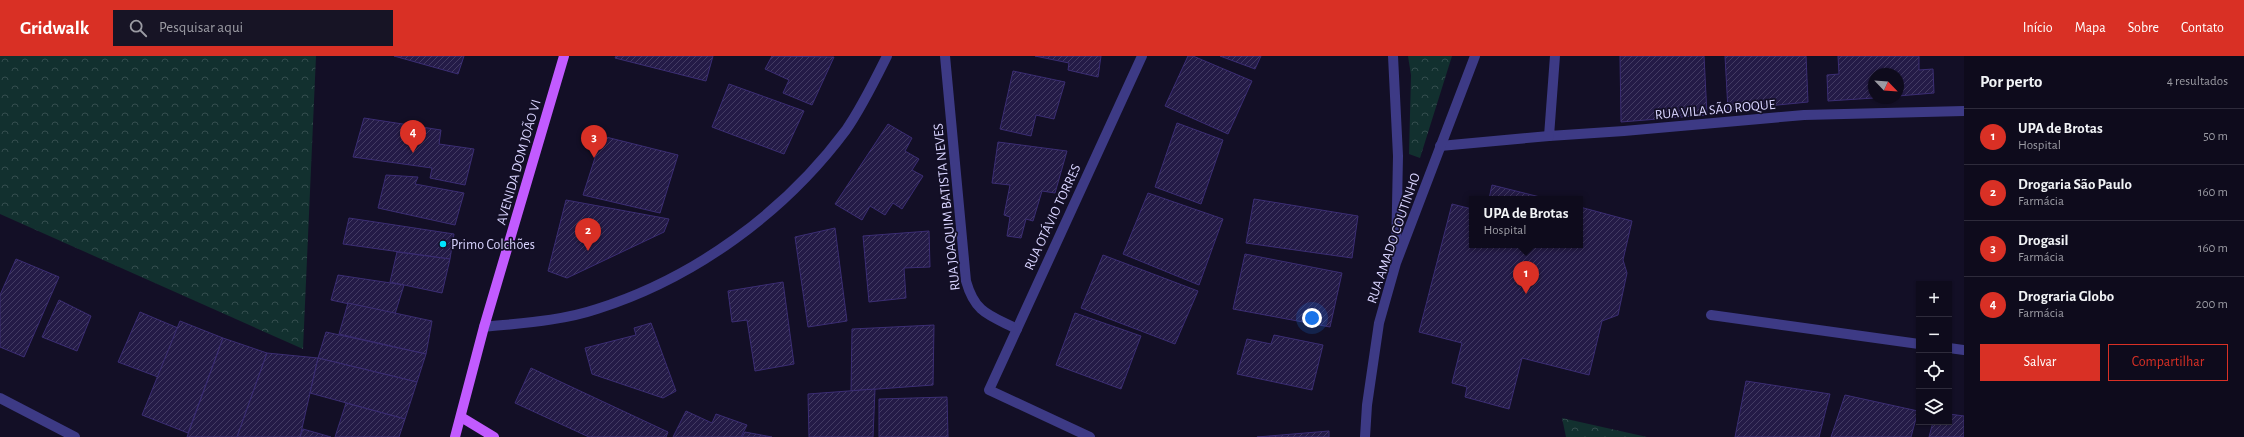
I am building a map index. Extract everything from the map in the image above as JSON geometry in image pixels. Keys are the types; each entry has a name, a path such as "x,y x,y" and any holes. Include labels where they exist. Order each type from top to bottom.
{"main road":[{"name":"AVENIDA DOM JOÃO VI","path":"455,437 484,327 564,56"},
{"path":"461,417 494,437"}],"street":[{"path":"484,327 544,321 597,309 652,287 704,260 754,224 804,180 846,129 887,56"},
{"name":"RUA JOAQUIM BATISTA NEVES","path":"945,56 966,281 971,298 983,312 1017,329"},
{"name":"RUA OTÁVIO TORRES","path":"1090,437 989,390 1142,56"},
{"path":"1393,56 1398,156 1396,263"},
{"name":"RUA AMADO COUTINHO","path":"1365,437 1366,405 1380,323 1396,263 1476,56"},
{"path":"1549,136 1555,56"},
{"name":"RUA VILA SÃO ROQUE","path":"1440,146 1549,136 1624,132 1804,115 1964,111"},
{"path":"1711,315 1916,344"},
{"path":"1952,348 1964,350"},
{"path":"0,398 75,437"}],"green space":[{"path":"0,56 316,56 303,349 0,214"},
{"path":"1408,56 1452,56 1420,158 1409,154 1411,75"},
{"path":"1562,418 1647,437 1566,437"}],"building":[{"path":"394,56 464,56 458,74"},
{"path":"616,56 713,56 706,81 615,58"},
{"path":"772,56 834,57 812,105 783,93 789,80 765,69"},
{"path":"1035,56 1101,56 1098,77 1068,70 1069,63"},
{"path":"1188,56 1193,56 1252,81 1228,134 1165,106"},
{"path":"1220,56 1261,56 1255,69"},
{"path":"1620,56 1704,56 1707,115 1621,122"},
{"path":"1725,56 1806,56 1808,102 1728,110"},
{"path":"1838,56 1919,56 1919,70 1933,69 1934,93 1904,96 1904,68 1868,68 1868,98 1828,101 1827,75 1839,74"},
{"path":"1013,71 1065,82 1054,119 1036,115 1031,136 1000,129"},
{"path":"729,84 804,111 784,154 712,127"},
{"path":"364,118 441,130 439,144 474,149 465,185 430,178 432,168 353,157"},
{"path":"1177,123 1223,140 1201,204 1155,187"},
{"path":"888,124 912,138 905,151 919,159 912,170 923,176 902,209 893,203 885,215 870,206 862,220 835,204"},
{"path":"602,136 678,155 660,213 583,195"},
{"path":"998,142 1067,151 1055,193 1042,191 1033,221 1026,219 1021,238 1007,236 1010,217 1004,215 1010,185 992,183"},
{"path":"386,175 418,177 415,184 464,193 455,225 378,208"},
{"path":"1492,185 1536,196 1490,196"},
{"path":"1148,193 1223,219 1199,285 1123,254"},
{"path":"1254,199 1358,216 1352,258 1246,243"},
{"path":"566,200 669,219 664,232 567,278 548,271"},
{"path":"1452,204 1469,208 1469,248 1583,248 1583,208 1632,221 1623,260 1627,273 1618,315 1602,321 1589,375 1522,358 1509,409 1465,397 1467,387 1452,383 1462,343 1419,332"},
{"path":"349,218 454,234 450,259 343,244"},
{"path":"835,228 847,321 808,327 795,237"},
{"path":"929,231 930,267 904,268 906,298 869,302 863,236"},
{"path":"397,252 450,259 442,293 390,282"},
{"path":"1245,254 1342,273 1330,327 1233,309"},
{"path":"1103,255 1198,291 1175,344 1081,308"},
{"path":"16,259 59,277 24,357 0,347 0,295"},
{"path":"338,275 404,285 395,314 331,300"},
{"path":"783,282 794,364 755,371 747,320 732,322 728,291"},
{"path":"59,300 91,316 77,351 42,337"},
{"path":"348,303 432,321 426,354 339,334"},
{"path":"140,312 178,328 158,377 118,362"},
{"path":"1075,313 1141,336 1121,389 1056,365"},
{"path":"180,321 223,338 188,433 142,415"},
{"path":"651,323 676,391 663,398 592,374 585,348 636,335 634,328"},
{"path":"934,325 933,385 851,391 852,329"},
{"path":"326,332 426,354 417,382 318,358"},
{"path":"1274,335 1323,345 1312,390 1237,374 1247,339 1271,344"},
{"path":"223,338 267,353 237,437 187,437"},
{"path":"267,353 318,358 300,437 237,437"},
{"path":"318,358 417,382 405,419 310,393"},
{"path":"531,368 668,432 666,437 589,437 515,403"},
{"path":"1746,381 1830,394 1819,437 1735,437"},
{"path":"875,389 873,437 809,437 808,394"},
{"path":"1845,395 1916,411 1916,418 1911,437 1831,437"},
{"path":"947,397 948,437 879,437 879,399"},
{"path":"346,403 405,419 399,437 335,437"},
{"path":"686,411 712,423 716,414 747,425 741,437 673,437"},
{"path":"1952,414 1964,416 1964,437 1929,437 1932,425 1952,425"},
{"path":"303,429 331,437 300,437"},
{"path":"1329,431 1329,437 1257,437"},
{"path":"745,432 772,437 742,437"}],"place":[{"name":"Drograria Globo","path":"413,153"},
{"name":"Drogasil","path":"594,158"},
{"name":"Primo Colchões","path":"443,244"},
{"name":"Drogaria São Paulo","path":"588,251"},
{"name":"UPA de Brotas","path":"1526,294"}]}
